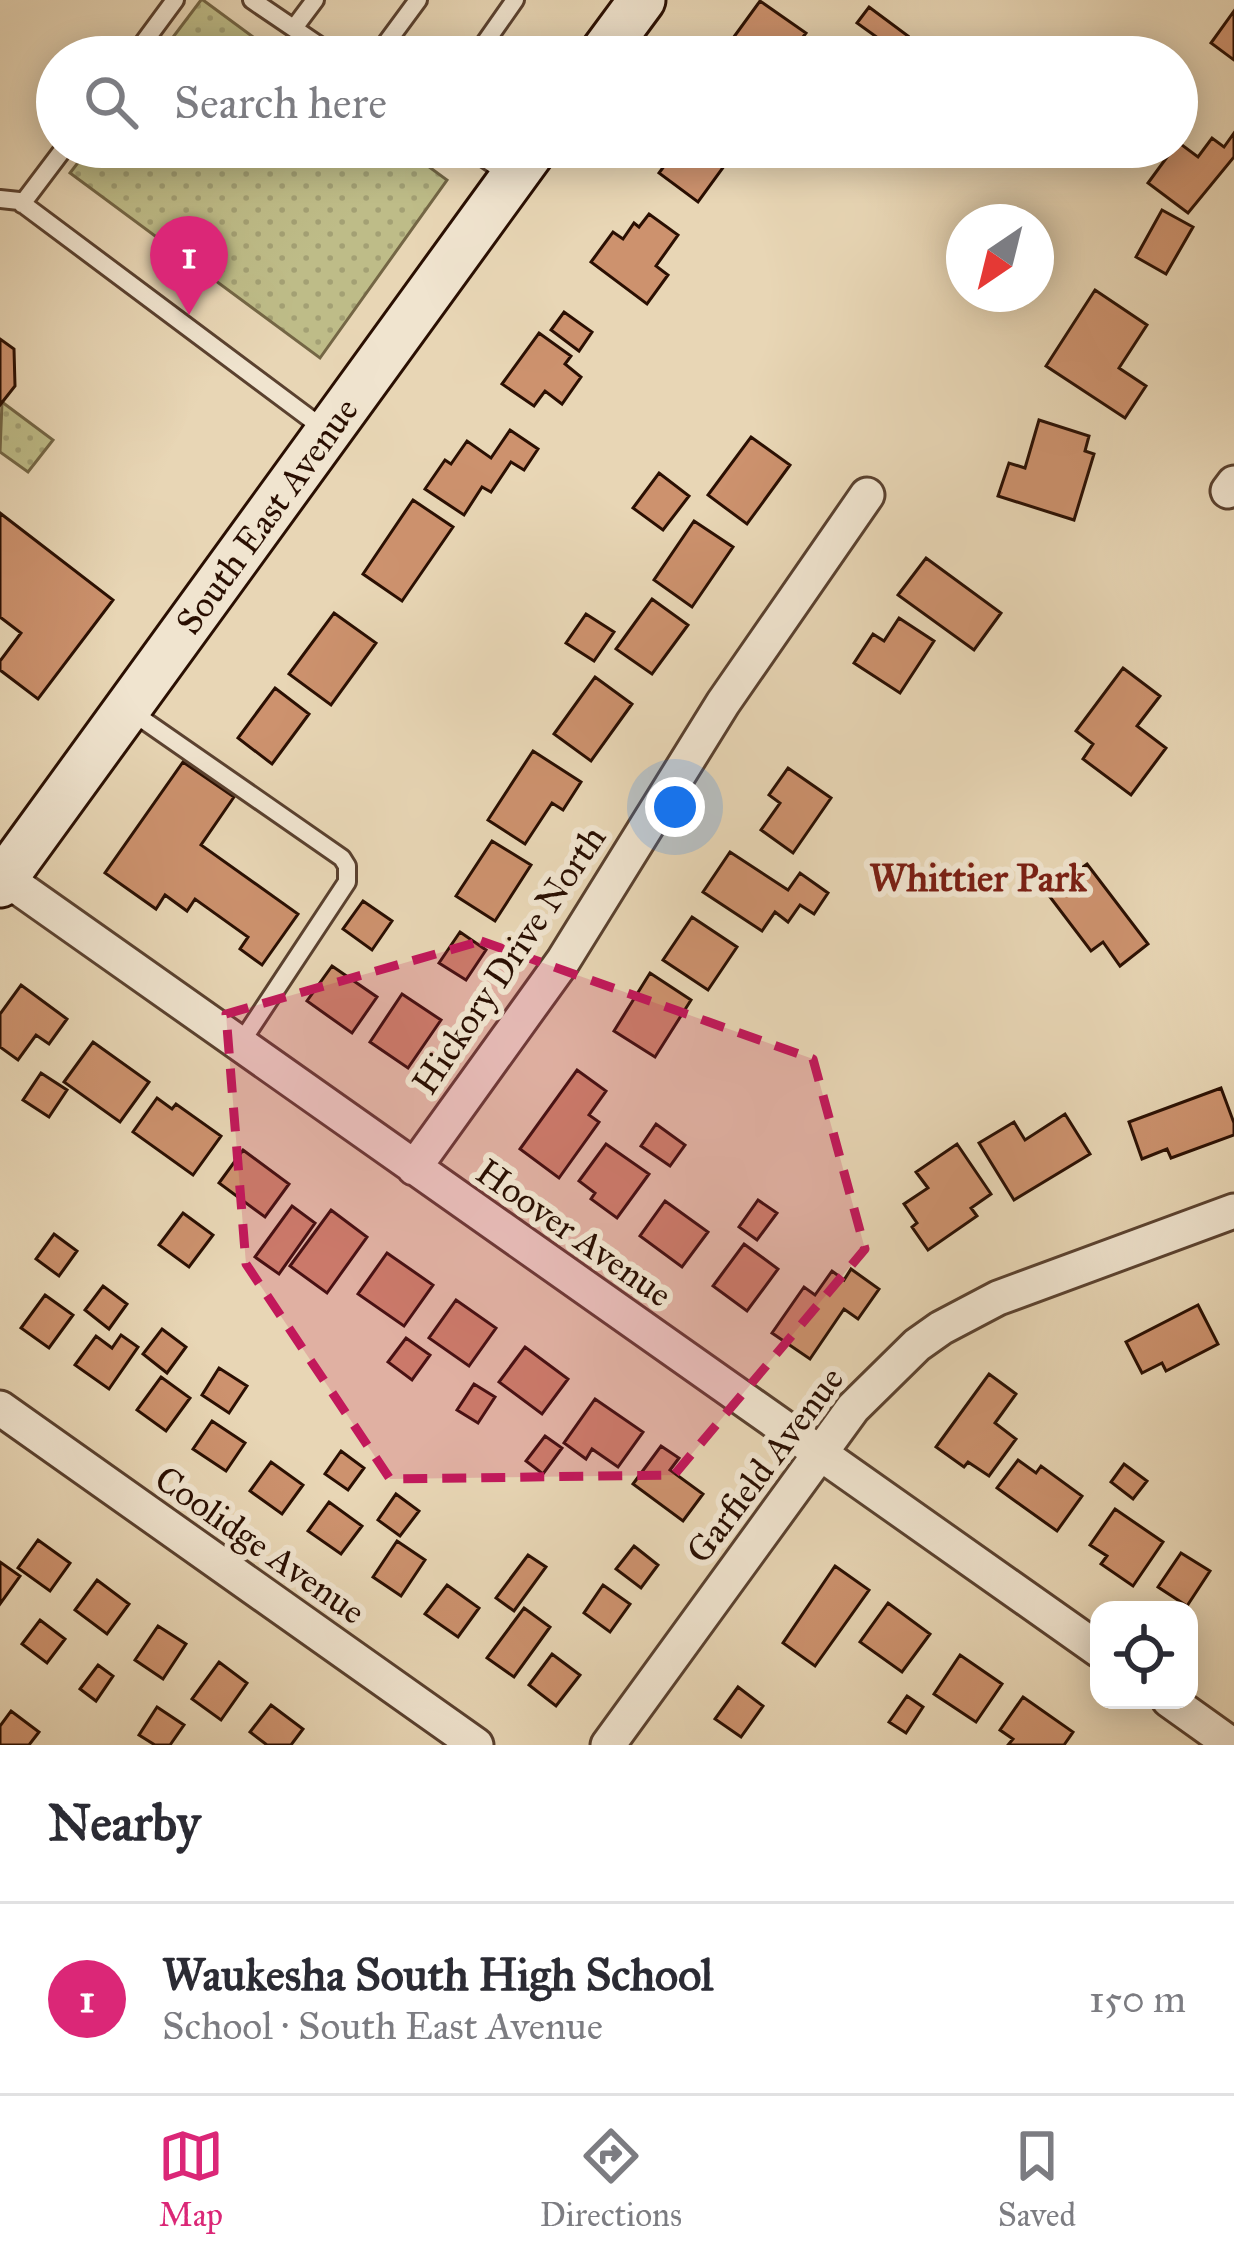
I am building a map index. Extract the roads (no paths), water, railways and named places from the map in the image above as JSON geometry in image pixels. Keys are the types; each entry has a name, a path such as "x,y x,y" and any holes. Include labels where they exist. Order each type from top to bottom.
{"main road":[{"path":"616,36 642,0"},
{"name":"South East Avenue","path":"2,879 520,168"}],"street":[{"name":"Hickory Drive North","path":"414,1168 563,961 723,703 867,495"},
{"name":"Hoover Avenue","path":"2,879 1090,1644"},
{"name":"Garfield Avenue","path":"608,1745 877,1381 941,1328 998,1298 1234,1210"},
{"name":"Coolidge Avenue","path":"0,1408 476,1745"},
{"path":"1182,1709 1232,1745"}],"lane":[{"path":"149,36 176,0"},
{"path":"253,0 306,36"},
{"path":"294,28 315,0"},
{"path":"391,36 418,0"},
{"path":"490,36 515,0"},
{"path":"22,204 49,168"},
{"path":"0,199 22,204 328,432"},
{"path":"127,708 347,866 346,882 240,1044"}],"place":[{"name":"Waukesha South High School","path":"189,315"}],"district":[{"name":"Whittier Park","path":"978,878"}]}
